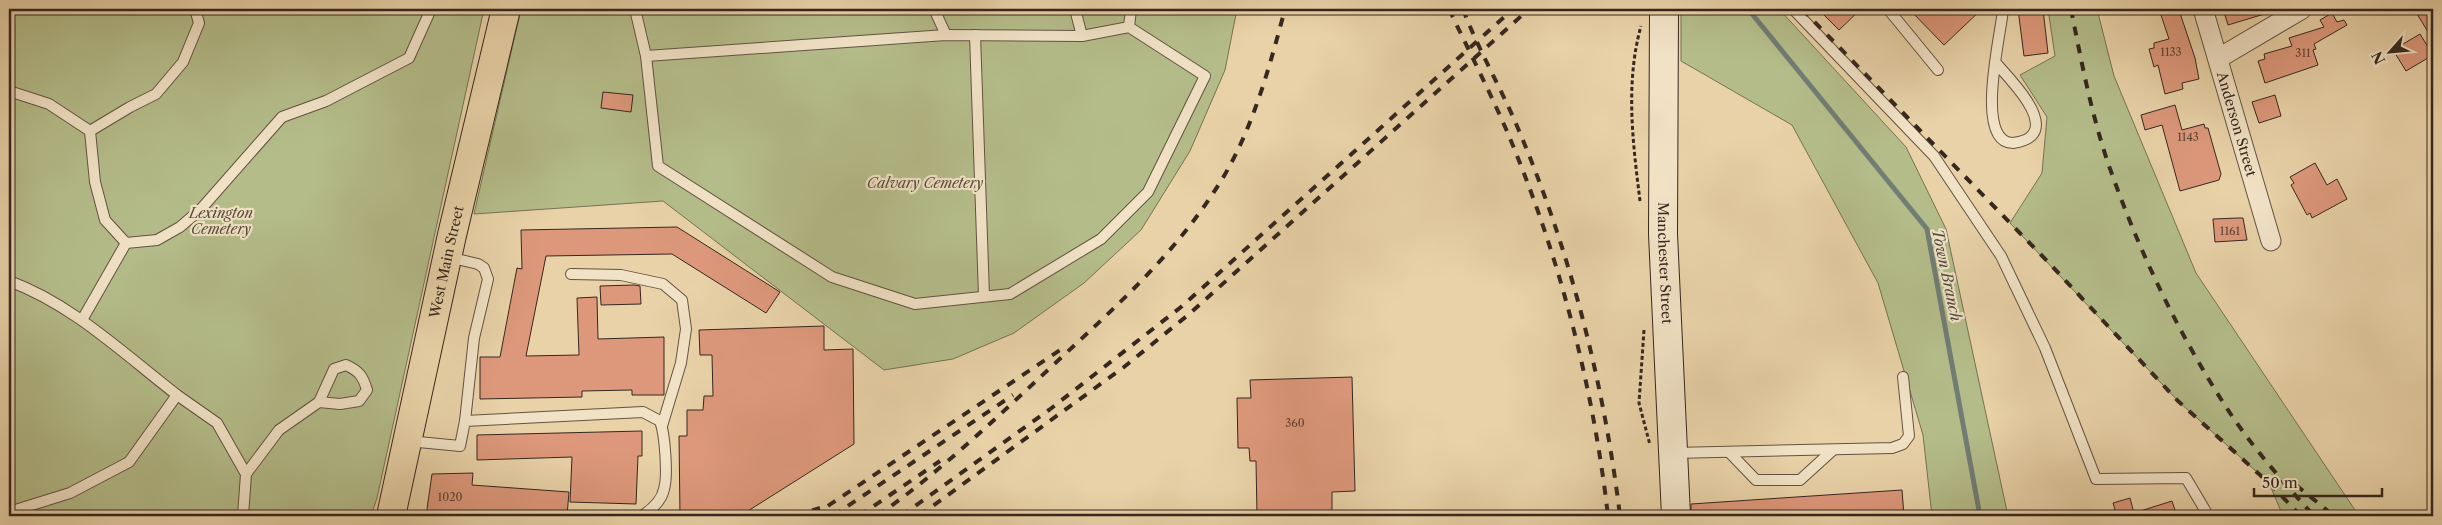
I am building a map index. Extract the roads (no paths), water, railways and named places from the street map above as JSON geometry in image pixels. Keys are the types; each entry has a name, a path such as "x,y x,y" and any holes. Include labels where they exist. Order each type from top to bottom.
{"main road":[{"name":"West Main Street","path":"391,509 447,257 506,9"},
{"name":"Manchester Street","path":"1664,9 1664,234 1676,516"}],"street":[{"name":"Anderson Street","path":"2203,9 2271,241"},
{"path":"2218,58 2302,9"}],"lane":[{"path":"90,131 156,94 183,62 199,23 195,9"},
{"path":"126,243 157,240 180,227 201,210 282,117 326,101 409,58 431,9"},
{"path":"635,9 646,56 658,166 832,277 915,304 1010,294 1100,239 1148,192 1205,76 1129,27 1082,36 946,35 646,56"},
{"path":"934,9 946,35"},
{"path":"1076,9 1082,36"},
{"path":"1129,27 1131,9"},
{"path":"1793,9 1934,156 2001,256 2045,348 2096,479 2186,478 2204,510"},
{"path":"1888,9 1938,70"},
{"path":"1995,62 2018,88 2036,116 2038,124 2028,140 2012,143 2003,139 1997,130 1990,104 1995,62 2003,9"},
{"path":"975,36 984,296"},
{"path":"9,91 49,104 90,131 96,182 104,220 126,243"},
{"path":"82,320 126,243"},
{"path":"407,441 460,446 465,421 474,338 488,279 484,268 478,264 447,257"},
{"path":"571,274 621,276 663,284 682,300 686,329 681,363 662,426"},
{"path":"9,281 26,287 82,320 177,395 217,423 246,474"},
{"path":"243,516 246,474 279,430 319,402 334,369 346,365 357,369 364,377 367,390 359,401 340,404 319,402"},
{"path":"1673,453 1892,448 1903,444 1909,436 1903,377"},
{"path":"9,512 70,493 129,462 177,395"},
{"path":"465,421 643,412 660,422 664,432 664,489 654,507 642,516"},
{"path":"1729,452 1756,480 1800,480 1833,450"}],"waterway":[{"name":"Town Branch","path":"1748,9 1927,229 1980,516"}],"railway":[{"path":"877,516 966,446 1121,301 1186,230 1224,176 1253,116 1285,9"},
{"path":"1449,9 1506,129 1542,222 1571,319 1583,368 1593,417 1608,516"},
{"path":"1463,9 1475,39 1517,126 1536,173 1569,269 1605,416 1620,516"},
{"path":"901,516 1049,410 1181,307 1513,9"},
{"path":"919,516 1124,367 1188,315 1529,9"},
{"path":"1802,9 2050,264 2178,401 2269,483 2301,516"},
{"path":"2071,9 2089,94 2106,157 2124,207 2164,297 2194,355 2228,410 2269,465 2314,516"},
{"path":"813,516 1066,346"},
{"path":"833,516 1013,395"},
{"path":"859,516 940,461"},
{"path":"2296,485 2334,516"},
{"path":"795,516 820,508"}],"park label":[{"name":"Calvary Cemetery","path":"925,183"},
{"name":"Lexington Cemetery","path":"221,222"}]}
